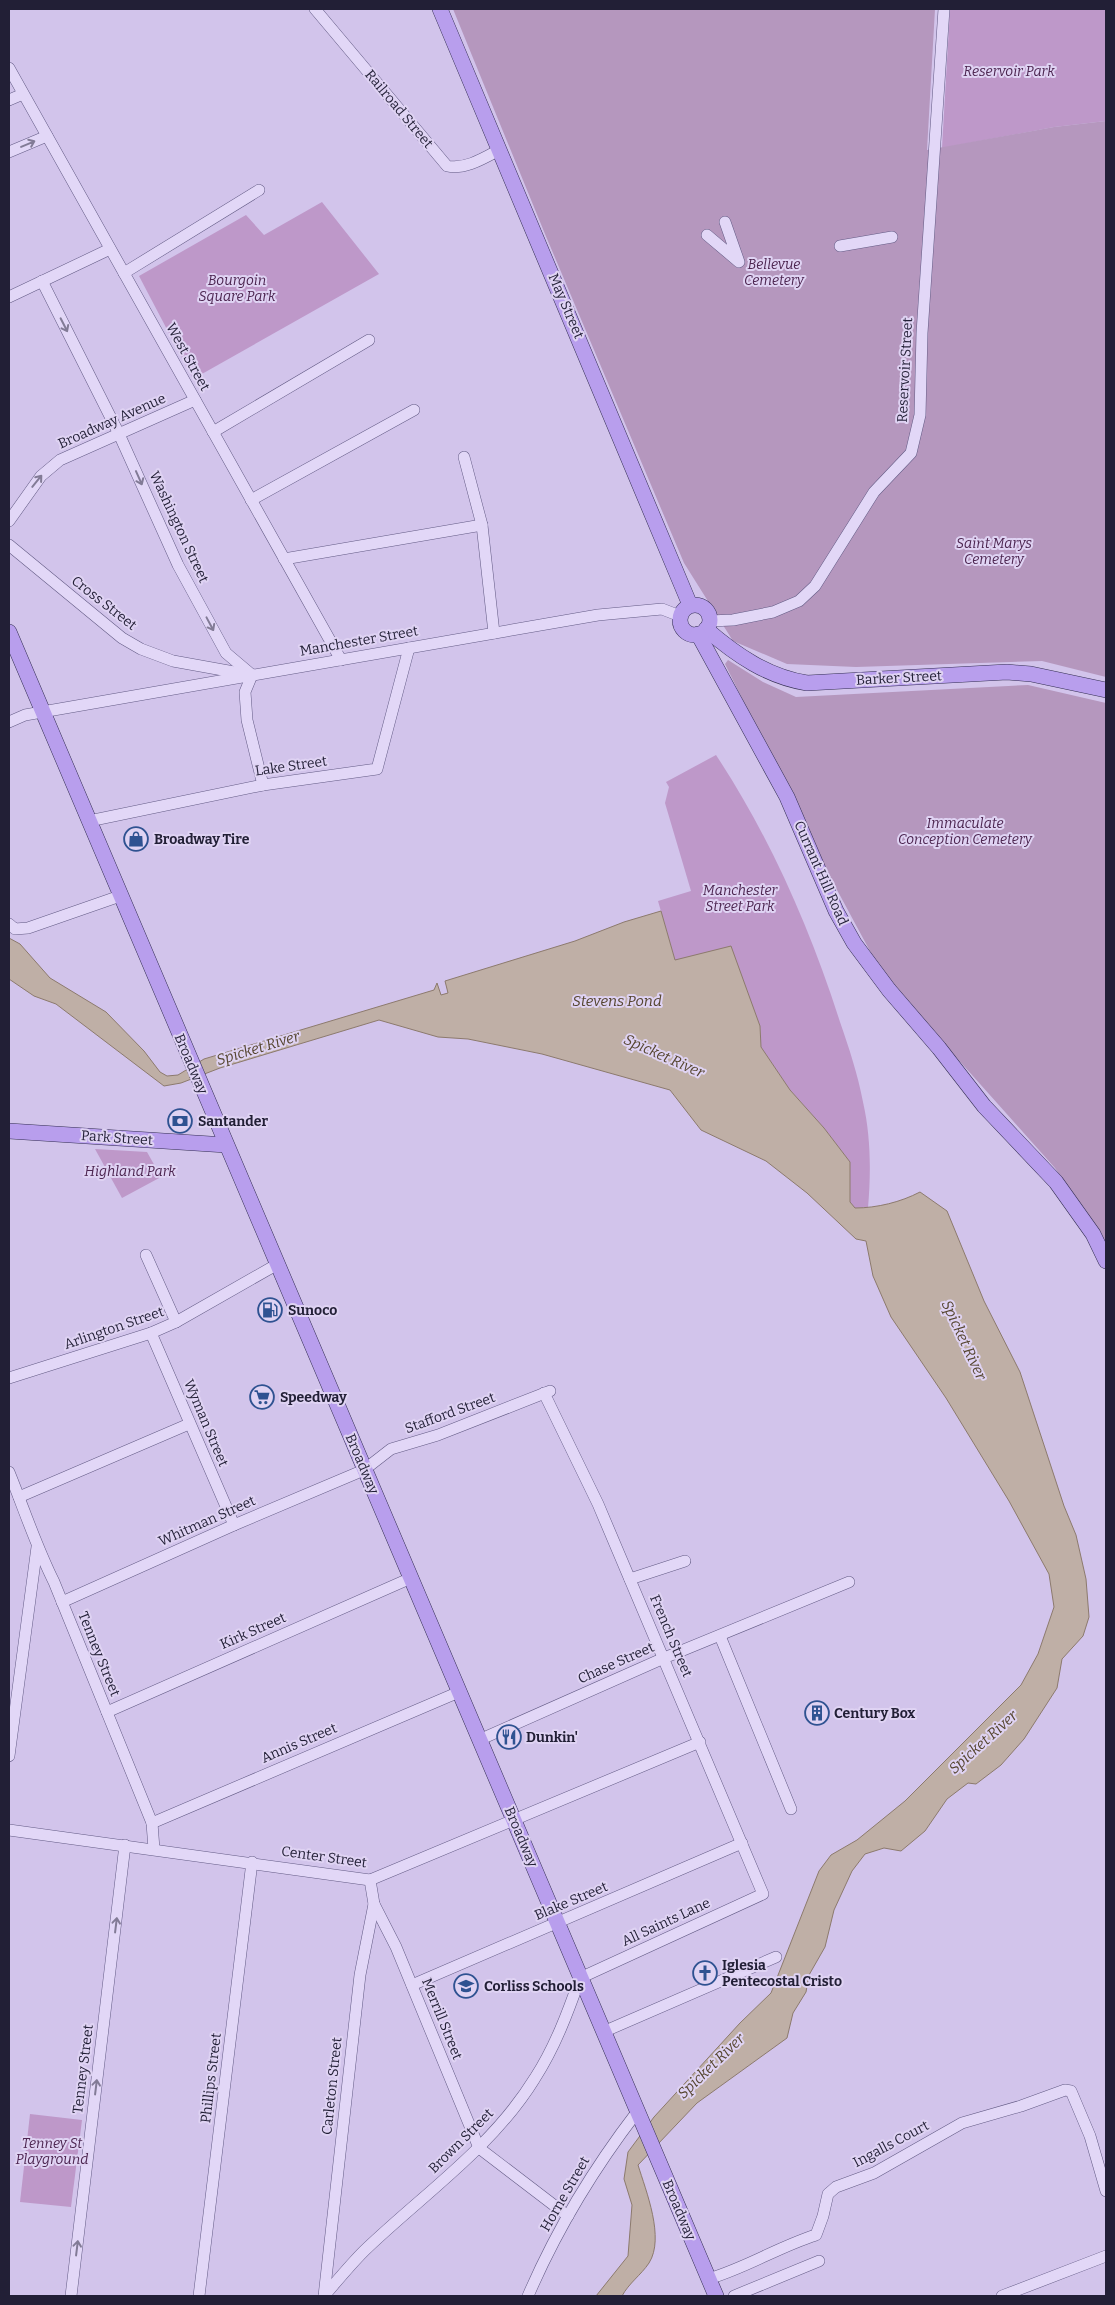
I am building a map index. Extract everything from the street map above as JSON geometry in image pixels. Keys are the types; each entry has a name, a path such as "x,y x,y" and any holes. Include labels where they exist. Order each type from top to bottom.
{"main road":[{"name":"May Street","path":"440,9 685,610"},
{"path":"700,605 704,608 705,628 693,635 684,630 681,626 685,610 700,605"},
{"name":"Barker Street","path":"705,628 728,648 764,670 786,680 807,684 1007,672 1106,690"},
{"name":"Currant Hill Road","path":"705,628 787,797 836,911 854,943 889,990 939,1048 984,1106 1056,1182 1093,1234 1106,1261"},
{"name":"Broadway","path":"9,632 276,1265 716,2296"},
{"name":"Park Street","path":"9,1131 226,1145"}],"street":[{"name":"Railroad Street","path":"315,9 447,166 453,167 472,163 499,150"},
{"name":"Reservoir Street","path":"705,628 773,612 799,601 815,586 874,492 911,453 920,415 922,332 944,9"},
{"name":"West Street","path":"9,68 341,660"},
{"path":"9,100 23,94"},
{"path":"9,152 47,136"},
{"path":"124,273 259,190"},
{"path":"707,235 739,262 725,222"},
{"path":"840,246 892,237"},
{"path":"9,297 110,249"},
{"name":"Washington Street","path":"42,281 119,434 178,565 226,653 252,675"},
{"path":"213,432 370,340"},
{"name":"Broadway Avenue","path":"9,521 41,476 60,460 195,400"},
{"path":"251,500 414,410"},
{"path":"464,457 482,525 494,632"},
{"path":"284,559 482,525"},
{"name":"Cross Street","path":"9,545 122,638 141,649 173,661 252,675"},
{"name":"Manchester Street","path":"9,722 25,715 494,632 598,615 649,609 685,610"},
{"name":"Lake Street","path":"89,821 263,785 377,768 409,648"},
{"path":"252,675 245,692 247,720 263,785"},
{"path":"9,924 15,929 28,928 120,896"},
{"path":"146,1255 176,1322"},
{"name":"Arlington Street","path":"9,1378 151,1333 176,1322 276,1265"},
{"name":"Wyman Street","path":"151,1333 234,1525"},
{"name":"Stafford Street","path":"364,1470 391,1449 438,1435 547,1392"},
{"name":"French Street","path":"547,1392 598,1504 763,1894"},
{"path":"19,1497 190,1424"},
{"name":"Whitman Street","path":"62,1602 234,1525 364,1470"},
{"name":"Tenney Street","path":"9,1472 37,1547 62,1602 152,1823 154,1849"},
{"path":"9,1756 37,1547"},
{"path":"630,1579 685,1562"},
{"name":"Kirk Street","path":"107,1712 411,1578"},
{"name":"Chase Street","path":"479,1740 664,1658 849,1582"},
{"path":"720,1636 791,1809"},
{"name":"Annis Street","path":"152,1823 459,1692"},
{"name":"Center Street","path":"9,1830 252,1862 370,1880 700,1742"},
{"name":"Blake Street","path":"412,1985 742,1844"},
{"name":"Tenney Street","path":"71,2296 125,1845"},
{"name":"Phillips Street","path":"199,2296 252,1862"},
{"name":"Carleton Street","path":"324,2296 360,1975 374,1904 370,1880"},
{"name":"All Saints Lane","path":"580,1978 763,1894"},
{"name":"Merrill Street","path":"374,1904 396,1947 479,2148"},
{"path":"603,2032 776,1957"},
{"name":"Brown Street","path":"324,2296 363,2251 479,2148 535,2079 562,2028 580,1978"},
{"name":"Ingalls Court","path":"708,2279 731,2272 792,2242 816,2235 828,2194 836,2188 874,2173 962,2123 1021,2106 1065,2090 1071,2091 1090,2136 1106,2191"},
{"name":"Horne Street","path":"528,2296 568,2216 617,2138 639,2116"},
{"path":"479,2148 568,2216"},
{"path":"1002,2296 1106,2256"},
{"path":"734,2296 819,2261"}],"green space":[{"name":"Bellevue Cemetery","path":"453,9 935,9 927,150 1054,127 1106,121 1106,677 1042,661 856,667 787,664 733,641 684,563 545,234"},
{"name":"Reservoir Park","path":"950,9 1106,9 1106,121 1054,127 942,148"},
{"name":"Bourgoin Square Park","path":"322,202 379,274 193,379 139,276 246,215 264,235"},
{"name":"Immaculate Conception Cemetery","path":"728,660 763,682 796,697 1028,685 1106,703 1106,1247 1055,1168 922,1019 878,966 836,888 725,664"},
{"name":"Manchester Street Park","path":"716,755 754,818 787,884 816,952 847,1042 859,1082 868,1128 870,1182 868,1208 855,1209 850,1202 850,1162 824,1128 790,1090 761,1047 760,1026 754,1010 675,960 658,901 691,891 665,803 669,787 666,782"},
{"name":"Highland Park","path":"95,1149 147,1152 161,1177 122,1198"},
{"name":"Tenney St Playground","path":"30,2114 82,2120 71,2207 20,2202"}],"water":[{"path":"661,911 675,960 731,946 760,1026 761,1047 790,1090 824,1128 850,1162 850,1202 855,1208 889,1204 920,1192 947,1211 984,1301 1020,1372 1064,1506 1076,1535 1086,1579 1089,1617 1083,1636 1062,1659 1057,1688 1024,1739 1001,1765 976,1784 968,1783 947,1799 925,1831 901,1851 884,1848 865,1854 852,1871 834,1910 825,1947 809,1975 806,1992 793,2013 787,2038 697,2103 638,2165 655,2228 653,2253 649,2263 622,2296 596,2296 628,2256 632,2205 624,2179 628,2152 654,2117 740,2023 771,1993 819,1871 831,1855 857,1840 905,1801 1021,1685 1038,1654 1054,1607 1049,1574 1009,1501 946,1398 891,1317 873,1276 866,1241 856,1239 807,1193 766,1161 701,1130 670,1090 542,1054 468,1039 438,1037 379,1020 220,1068 181,1083 164,1086 56,1004 34,996 9,979 9,938 20,944 50,978 106,1012 144,1051 160,1072 167,1076 178,1075 204,1059 434,990 437,983 441,995 448,993 445,981 575,941 624,922"}],"place":[{"name":"Broadway Tire","path":"136,839"},
{"name":"Santander","path":"180,1121"},
{"name":"Sunoco","path":"270,1310"},
{"name":"Speedway","path":"262,1397"},
{"name":"Century Box","path":"817,1713"},
{"name":"Dunkin'","path":"509,1737"},
{"name":"Iglesia Pentecostal Cristo","path":"705,1973"},
{"name":"Corliss Schools","path":"466,1986"}],"park label":[{"name":"Saint Marys Cemetery","path":"994,552"}],"water label":[{"name":"Stevens Pond","path":"617,1001"},
{"name":"Spicket River","path":"258,1048"},
{"name":"Spicket River","path":"664,1056"},
{"name":"Spicket River","path":"964,1340"},
{"name":"Spicket River","path":"983,1742"},
{"name":"Spicket River","path":"711,2066"}]}
